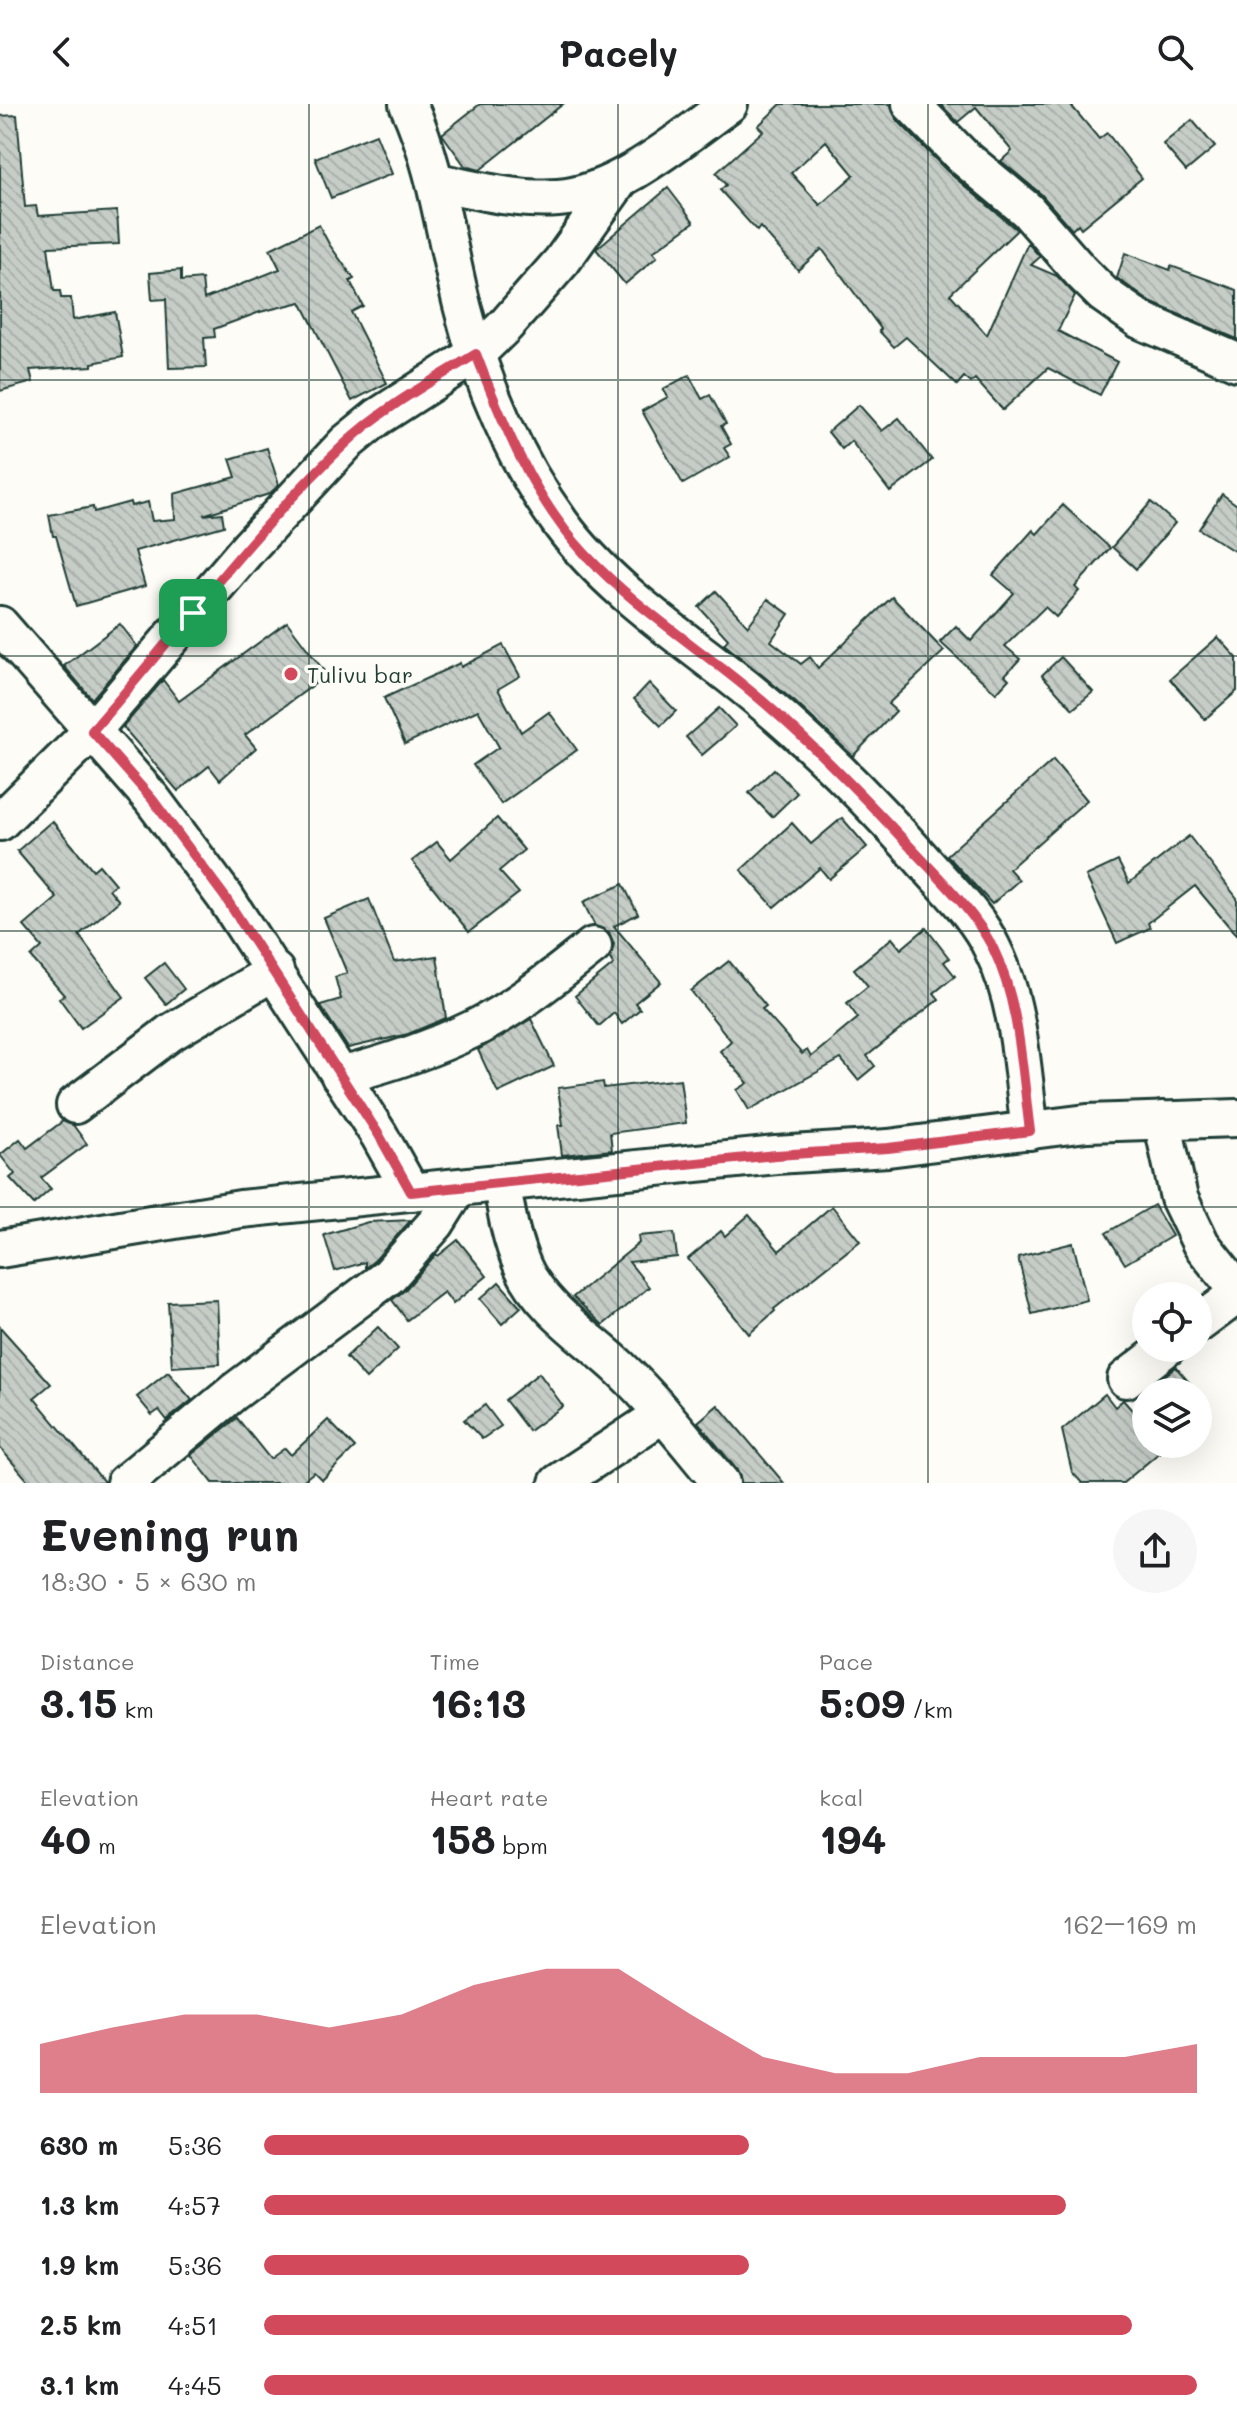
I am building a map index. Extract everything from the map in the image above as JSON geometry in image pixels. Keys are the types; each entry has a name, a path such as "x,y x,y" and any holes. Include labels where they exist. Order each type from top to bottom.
{"street":[{"path":"408,104 437,182 463,310 476,354 500,416 536,488 586,555 657,619 777,714 869,802 968,910 992,947 1008,986 1030,1131"},
{"path":"437,182 509,197 558,198 587,194 619,181 729,104"},
{"path":"911,104 962,156 1027,210 1103,294 1140,320 1237,362"},
{"path":"0,822 92,731 250,546 346,443 378,417 476,354 562,261 619,181"},
{"path":"0,625 152,799 225,897 379,1135 411,1192"},
{"path":"340,1076 387,1064 477,1027 522,999 593,946"},
{"path":"75,1105 170,1033 275,971"},
{"path":"0,1249 241,1209 776,1155 888,1148 1087,1123 1237,1118"},
{"path":"1162,1120 1179,1198 1201,1244 1237,1292 1212,1313"},
{"path":"502,1184 509,1227 524,1269 535,1285 563,1319 621,1370 663,1414 721,1483"},
{"path":"125,1483 234,1392 389,1276 436,1223 458,1188"},
{"path":"1126,1379 1148,1362"},
{"path":"558,1483 663,1414"}],"building":[{"path":"480,104 563,104 480,170 465,166 442,134"},
{"path":"781,104 891,104 896,119 947,171 1017,230 950,294 987,335 1028,243 1040,257 1031,265 1057,276 1075,295 1058,331 1117,362 1100,395 1048,368 1003,410 975,379 971,383 964,377 957,385 906,337 894,347 879,331 881,329 822,249 798,270 760,227 757,231 720,190 726,185 716,173 763,131 758,126","holes":["826,141 854,175 820,205 791,173"]},
{"path":"940,104 1070,104 1099,139 1107,133 1142,178 1081,228 1078,224 1072,230 1041,194 1001,161 1012,151 976,107 958,122"},
{"path":"17,115 25,207 36,206 38,216 117,211 119,244 48,247 54,291 60,291 61,298 71,298 73,320 115,312 123,357 92,363 92,366 30,370 33,382 0,391 0,116"},
{"path":"1192,120 1215,147 1186,171 1163,144"},
{"path":"376,134 392,174 331,198 315,158"},
{"path":"668,188 694,222 653,252 657,257 625,284 596,249"},
{"path":"319,225 354,279 350,281 363,306 351,312 387,383 352,401 301,302 260,312 214,329 215,337 204,338 206,367 169,368 166,299 152,300 150,273 181,270 181,281 202,279 204,299 280,269 270,249"},
{"path":"1125,253 1237,290 1237,339 1150,302 1117,278"},
{"path":"689,375 702,399 710,395 726,424 721,426 731,444 724,448 730,457 683,484 642,411 668,397 663,389"},
{"path":"859,405 882,431 899,418 932,460 890,492 851,441 842,449 828,432"},
{"path":"267,448 279,485 269,494 203,515 222,513 224,526 135,551 145,586 76,606 49,515 93,507 94,512 130,502 131,506 148,502 152,521 175,519 174,494 236,477 230,459"},
{"path":"1222,494 1237,505 1237,553 1199,529"},
{"path":"1151,502 1175,523 1136,569 1112,547"},
{"path":"1063,505 1110,548 1075,587 1079,591 1056,617 1045,607 1005,646 1020,659 1005,675 1009,679 996,693 940,642 956,626 971,641 1014,593 993,575 1033,530 1037,534"},
{"path":"716,591 748,626 768,599 789,614 771,641 801,664 810,657 818,668 892,597 944,651 888,704 896,711 853,756 795,702 724,644 728,639 699,607"},
{"path":"287,622 327,675 245,735 256,748 220,780 209,766 178,791 123,727 163,680 179,701"},
{"path":"120,624 137,646 92,699 64,666"},
{"path":"1218,637 1237,658 1237,691 1205,719 1170,679"},
{"path":"503,645 520,676 498,689 521,732 549,712 577,750 501,804 473,765 499,747 478,710 405,744 384,698 460,663 461,667"},
{"path":"1061,657 1093,692 1073,709 1042,675"},
{"path":"649,683 676,711 661,726 634,699"},
{"path":"719,708 736,726 702,755 686,737"},
{"path":"1053,760 1087,800 1009,869 1019,880 992,904 947,855"},
{"path":"774,769 797,793 772,817 749,793"},
{"path":"497,818 524,850 499,871 519,893 469,932 412,861 437,842 451,859"},
{"path":"842,818 867,847 829,879 820,868 774,907 741,870 792,823 811,844"},
{"path":"52,821 93,870 99,865 115,884 109,889 119,901 79,935 124,997 81,1028 59,998 64,995 31,957 42,947 24,926 57,898 17,851"},
{"path":"1189,836 1237,898 1237,936 1195,886 1148,923 1150,928 1117,943 1086,876 1118,861 1129,883"},
{"path":"623,884 638,914 614,926 661,982 635,1003 640,1009 622,1024 614,1013 599,1026 575,996 614,964 610,957 614,944 609,932 595,926 583,902"},
{"path":"369,899 394,962 437,956 446,1018 408,1034 348,1048 320,1005 341,999 335,977 347,973 324,918"},
{"path":"926,928 949,958 944,962 955,976 934,993 939,999 867,1056 875,1066 858,1080 841,1059 749,1110 737,1090 748,1083 720,1051 731,1041 691,991 729,961 766,1006 762,1009 802,1054 807,1050 811,1057 858,1018 847,1003 868,986 854,969 892,938 901,949"},
{"path":"164,963 184,989 166,1004 145,978"},
{"path":"531,1019 554,1066 498,1093 478,1050"},
{"path":"680,1079 686,1123 610,1133 612,1150 562,1155 558,1125 563,1125 558,1088 603,1082 604,1088"},
{"path":"63,1121 73,1125 87,1144 41,1178 51,1189 34,1204 10,1178 15,1174 0,1155 20,1139 27,1148"},
{"path":"1154,1205 1172,1236 1125,1264 1106,1233"},
{"path":"832,1206 860,1241 774,1309 749,1334 688,1259 721,1231 725,1236 749,1215 779,1251"},
{"path":"411,1220 365,1268 365,1262 335,1271 324,1235 368,1222"},
{"path":"674,1233 677,1257 629,1262 649,1287 603,1325 573,1297 639,1243 638,1236"},
{"path":"458,1240 487,1276 453,1304 444,1292 407,1320 392,1300 405,1290 436,1254 438,1256"},
{"path":"1073,1243 1087,1300 1032,1314 1018,1257"},
{"path":"499,1282 521,1307 502,1324 480,1299"},
{"path":"217,1300 220,1364 172,1367 168,1302"},
{"path":"0,1327 51,1384 34,1398 105,1483 30,1483 0,1448"},
{"path":"378,1327 398,1349 366,1379 346,1357"},
{"path":"1176,1367 1185,1378 1162,1378"},
{"path":"168,1372 192,1400 167,1420 159,1410 152,1415 137,1397"},
{"path":"539,1373 563,1406 529,1431 505,1400"},
{"path":"1105,1394 1115,1407 1123,1400 1132,1410 1132,1458 1153,1458 1123,1483 1082,1483 1072,1472 1062,1430"},
{"path":"485,1405 501,1426 482,1439 464,1420"},
{"path":"718,1405 784,1483 741,1483 737,1470 698,1422"},
{"path":"237,1418 270,1459 285,1448 291,1455 328,1420 355,1448 322,1480 314,1472 300,1483 213,1483 191,1455"}],"place":[{"name":"Tulivu bar","path":"291,674"}],"route":[{"path":"476,354 500,416 536,488 586,555 657,619 766,704 822,756 869,802 968,910 992,947 1008,986 1030,1131 888,1148 776,1155 411,1192 379,1135 225,897 152,799 92,731 193,613 250,546 346,443 378,417 476,354"}]}
